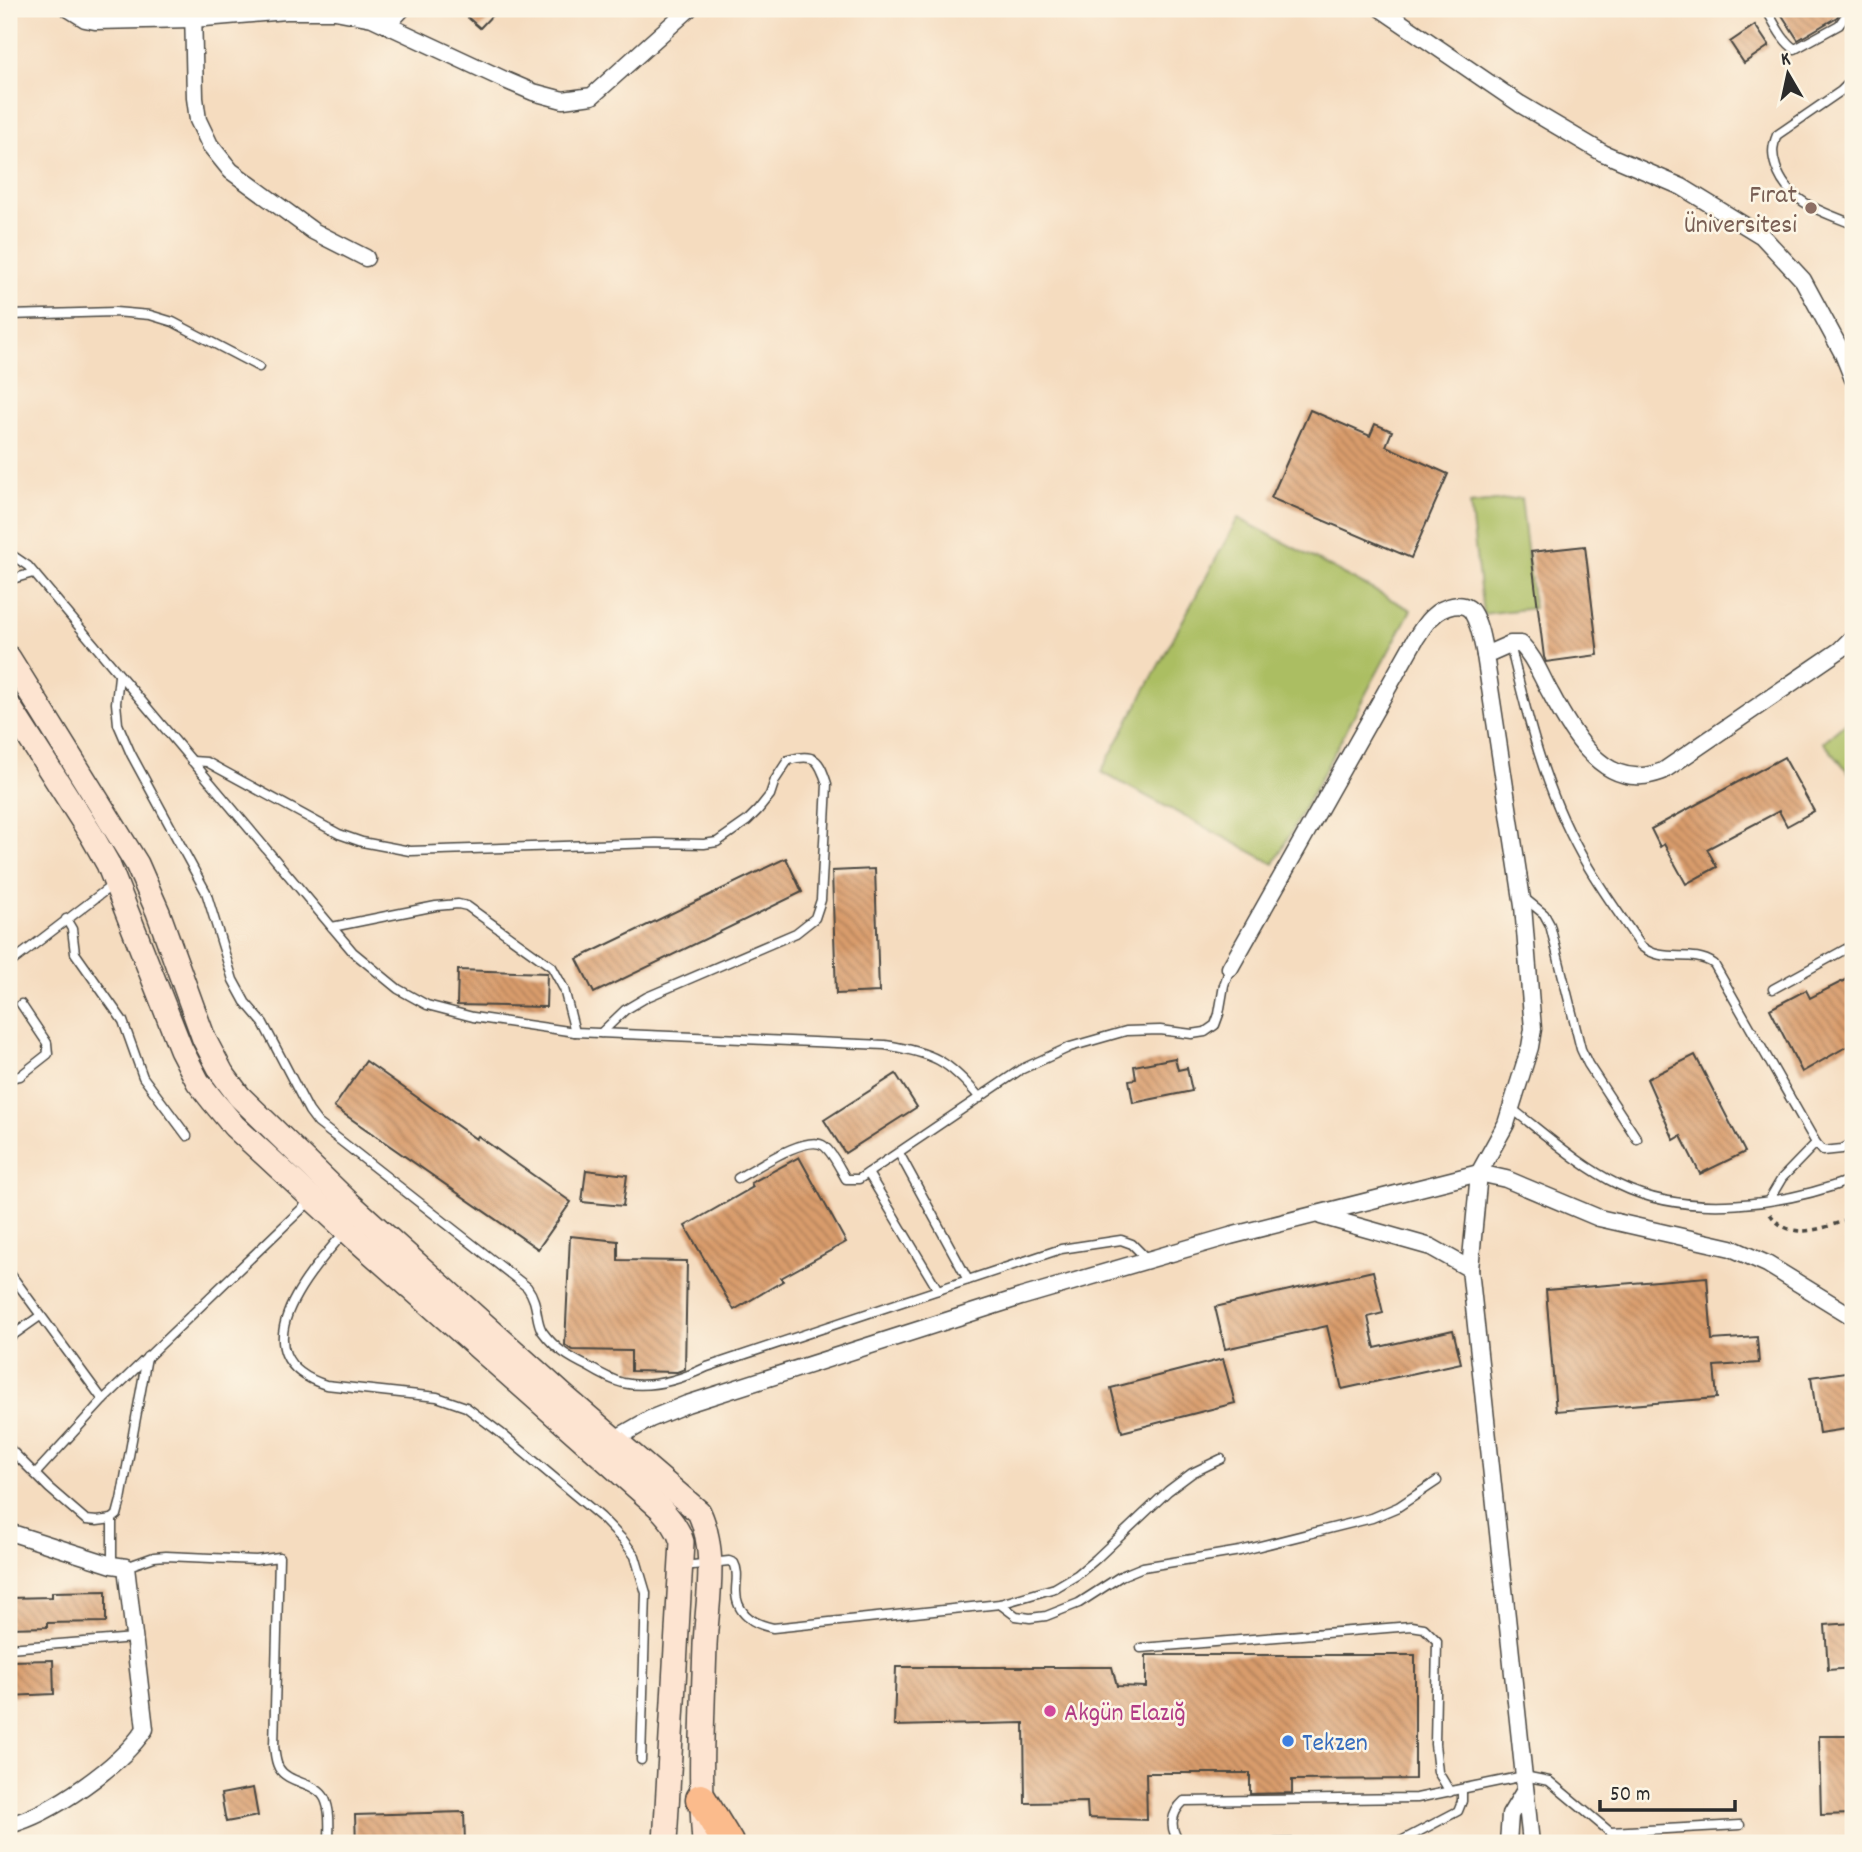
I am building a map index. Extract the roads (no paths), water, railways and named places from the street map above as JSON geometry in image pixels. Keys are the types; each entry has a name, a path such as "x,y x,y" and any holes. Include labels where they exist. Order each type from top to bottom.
{"highway":[{"path":"701,1799 728,1843"}],"main road":[{"path":"9,658 137,864 158,912 204,1039 222,1073 320,1191"},
{"path":"9,706 91,834 115,882 181,1049 198,1082 234,1126 320,1191 660,1508 680,1534 681,1566 665,1843"},
{"path":"354,1223 699,1512 705,1525 710,1562 701,1799 704,1843"}],"street":[{"path":"69,9 85,19 95,21 193,14 335,11 372,18 505,80 533,92 563,100 592,96 689,9"},
{"path":"387,25 402,9"},
{"path":"1381,9 1520,104 1603,153 1682,187 1762,236 1803,280 1843,354 1853,379"},
{"path":"193,14 198,120 215,151 231,171 313,231 366,258"},
{"path":"1230,968 1416,638 1432,616 1454,606 1467,606 1472,610 1479,627 1485,655 1522,897 1533,1029 1506,1124 1479,1174 1469,1269 1531,1843"},
{"path":"1485,655 1510,644 1521,644 1531,654 1552,696 1582,744 1610,770 1623,775 1642,777 1663,771 1840,650 1853,637"},
{"path":"615,1439 650,1419 724,1391 1021,1297 1230,1236 1479,1174 1506,1178 1599,1218 1731,1248 1768,1264 1853,1317"},
{"path":"1318,1215 1431,1247 1469,1269"},
{"path":"9,1532 119,1566 134,1638 145,1729 134,1746 115,1763 46,1812 9,1825"},
{"path":"1508,1843 1510,1815 1525,1783"}],"lane":[{"path":"1766,9 1790,47 1795,49 1839,25 1845,19 1847,9"},
{"path":"1853,79 1841,91 1777,135 1773,145 1773,157 1783,185 1793,195 1812,208 1853,224"},
{"path":"9,315 115,312 150,315 173,322 259,367"},
{"path":"9,553 28,566 353,952 398,989 427,1005 472,1017 575,1032 885,1045 931,1055 960,1074 980,1098"},
{"path":"9,580 33,573"},
{"path":"1510,644 1540,762 1563,820 1582,857 1641,946 1651,954 1696,957 1707,959 1714,964 1822,1151 1842,1149 1853,1143"},
{"path":"119,676 116,703 118,724 131,754 206,892 233,979 245,1002 263,1023 309,1111 318,1123 527,1287 535,1298 540,1328 563,1354 622,1383 640,1385 665,1382 1061,1249 1121,1240 1132,1244 1148,1261"},
{"path":"192,761 207,762 339,834 362,842 410,850 717,842 758,810 770,795 775,779 788,760 815,758 822,768 827,784 821,900 815,918 782,940 647,996 625,1010 601,1033"},
{"path":"9,964 115,882"},
{"path":"1522,897 1538,909 1550,925 1581,1049 1637,1139"},
{"path":"331,927 436,905 467,906 552,967 565,989 575,1032"},
{"path":"66,919 72,929 75,953 123,1021 143,1077 187,1136"},
{"path":"1773,989 1853,945"},
{"path":"738,1178 800,1145 816,1143 825,1147 846,1179 853,1180 899,1153 1020,1070 1070,1047 1126,1031 1192,1034 1205,1032 1215,1025 1230,968"},
{"path":"9,1078 20,1076 50,1050 21,1004"},
{"path":"1511,1108 1582,1163 1621,1186 1657,1199 1737,1205 1819,1192 1853,1179"},
{"path":"1765,1201 1782,1178 1816,1143"},
{"path":"899,1153 968,1280"},
{"path":"868,1173 938,1290"},
{"path":"35,1474 103,1400 320,1191"},
{"path":"354,1223 320,1259 286,1314 282,1336 294,1368 313,1381 326,1385 427,1395 466,1407 591,1509 623,1540 635,1556 646,1593 641,1760"},
{"path":"9,1272 103,1400"},
{"path":"9,1338 40,1315"},
{"path":"9,1448 86,1520 112,1519 117,1515 121,1500 147,1357"},
{"path":"681,1566 710,1562 734,1563 737,1568 736,1594 743,1613 753,1622 774,1628 1000,1604 1055,1588 1077,1575 1168,1490 1192,1473 1221,1459"},
{"path":"1000,1604 1016,1616 1046,1616 1079,1603 1121,1576 1143,1567 1240,1551 1372,1518 1398,1507 1437,1481"},
{"path":"112,1519 119,1566 166,1556 256,1560 279,1557 274,1746 276,1761 284,1773 321,1793 326,1800 329,1843"},
{"path":"1141,1648 1411,1626 1424,1628 1437,1641 1435,1744 1438,1772 1450,1793"},
{"path":"9,1648 134,1638"},
{"path":"1181,1843 1173,1830 1172,1822 1178,1807 1184,1801 1417,1798 1462,1790 1549,1781 1610,1832 1740,1825"},
{"path":"1275,1843 1401,1842 1458,1811 1462,1790"}],"place":[{"name":"Fırat Üniversitesi","path":"1811,208"},
{"name":"Akgün Elazığ","path":"1050,1711"},
{"name":"Tekzen","path":"1288,1741"}]}
